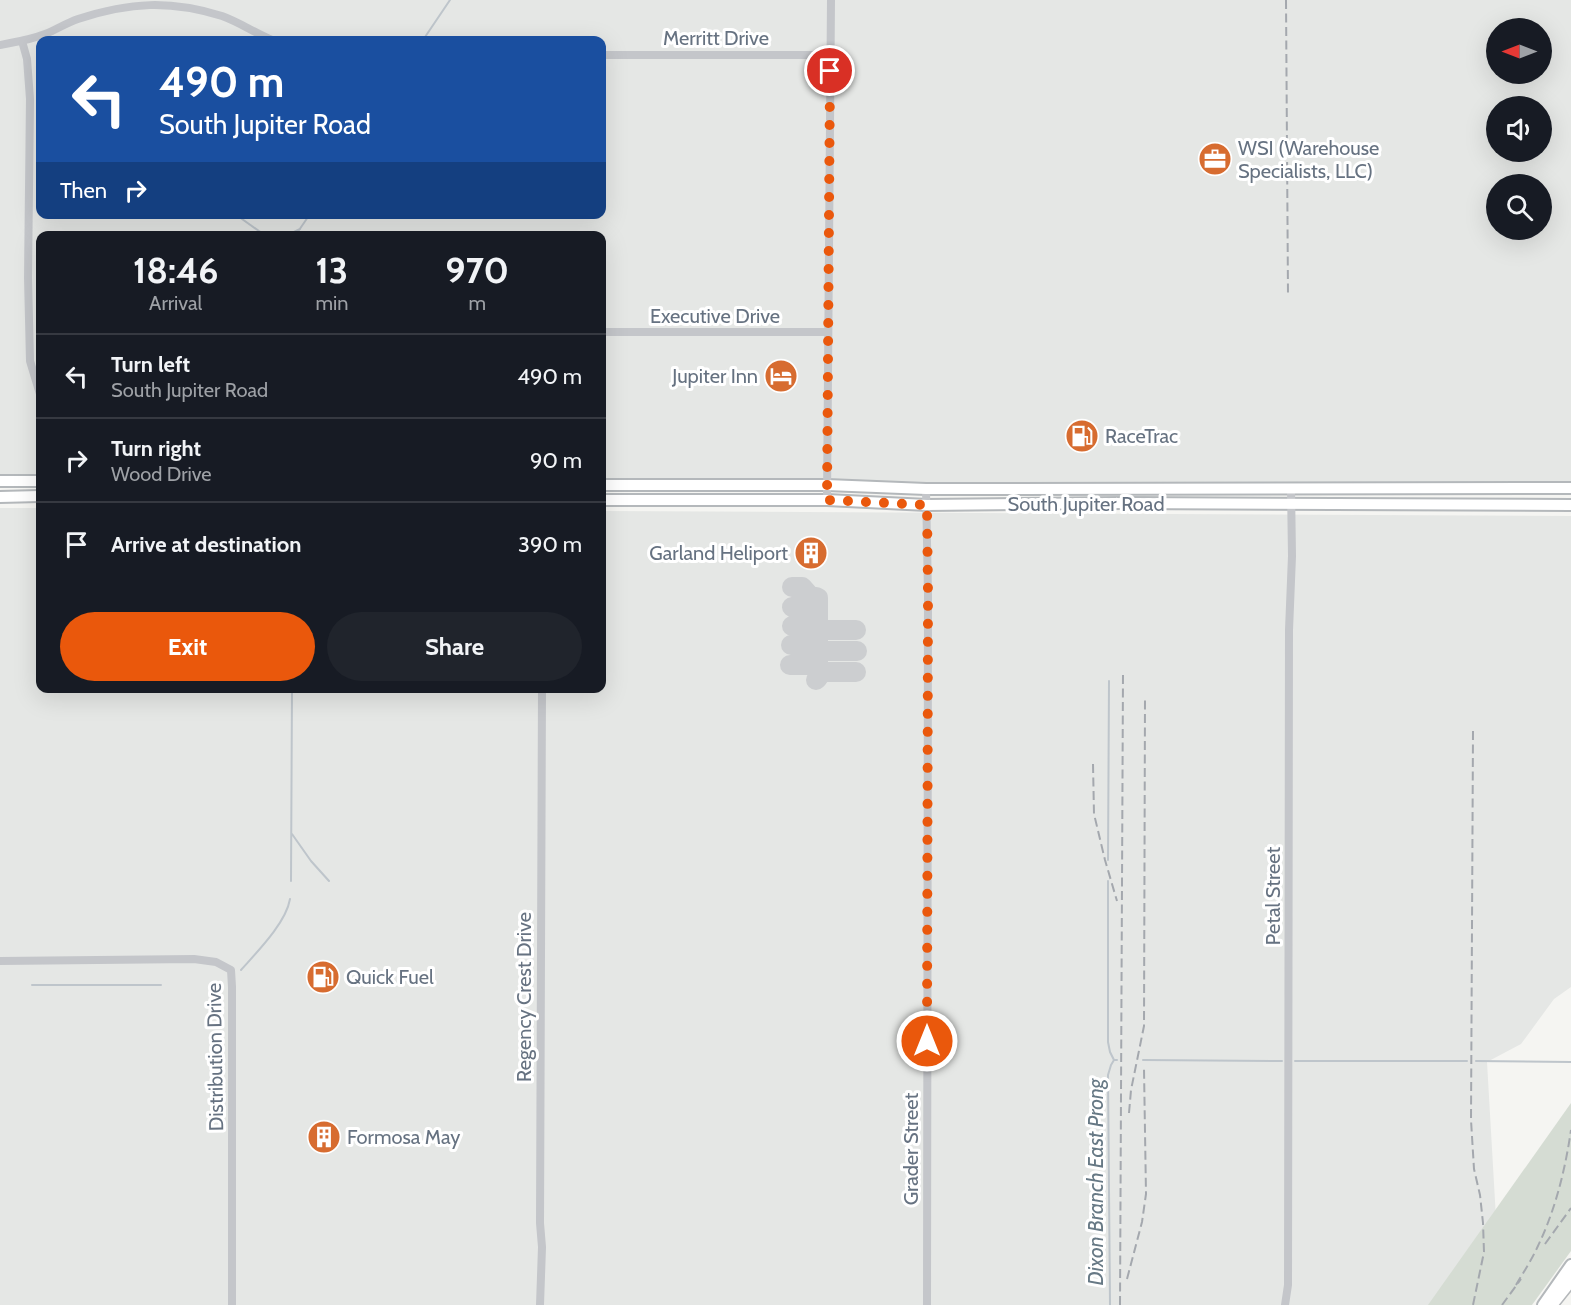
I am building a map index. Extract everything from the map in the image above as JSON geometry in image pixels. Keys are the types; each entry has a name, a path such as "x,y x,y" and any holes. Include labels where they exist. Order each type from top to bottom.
{"highway":[{"path":"1551,1305 1571,1280"}],"main road":[{"path":"0,481 36,481"},
{"name":"South Jupiter Road","path":"606,485 827,485 926,489 1571,488"},
{"path":"1402,488 1403,505"},
{"path":"1488,504 1489,488"},
{"path":"0,497 36,496"},
{"name":"South Jupiter Road","path":"606,500 827,500 927,505 1125,503 1571,505"},
{"path":"1543,1305 1571,1265"}],"street":[{"path":"827,500 831,0"},
{"path":"39,36 99,12 126,6 154,4 186,7 224,16 264,36"},
{"path":"0,45 36,37"},
{"path":"22,41 27,59 30,99 28,278 30,361 36,381"},
{"name":"Merritt Drive","path":"606,55 830,55"},
{"name":"Executive Drive","path":"606,332 828,332"},
{"name":"Petal Street","path":"1286,1305 1288,1285 1291,488"},
{"name":"Grader Street","path":"926,489 928,594 927,1305"},
{"name":"Regency Crest Drive","path":"540,1305 542,1247 540,1223 542,693"},
{"name":"Distribution Drive","path":"0,961 194,959 216,962 231,970 232,1305"}],"shaded area":[{"path":"0,0 1571,0 1571,483 606,480 606,231 36,231 36,477 0,477"},
{"path":"0,508 36,508 36,693 606,693 606,511 1571,516 1571,987 1554,999 1521,1044 1487,1062 1501,1305 0,1305"},
{"path":"1571,1103 1571,1251 1532,1305 1428,1305"}],"waterway":[{"path":"426,36 450,0"},
{"path":"242,219 259,231"},
{"path":"298,231 307,219"},
{"path":"296,231 300,229"},
{"name":"Dixon Branch East Prong","path":"1108,860 1109,681"},
{"path":"291,881 292,693"},
{"path":"292,834 329,881"},
{"name":"Dixon Branch East Prong","path":"1108,881 1108,1042 1114,1060"},
{"path":"241,970 277,927 290,899"},
{"path":"32,985 161,985"},
{"name":"Dixon Branch East Prong","path":"1110,1305 1108,1075 1111,1065 1114,1060 1117,1060"},
{"name":"Dixon Branch East Prong","path":"1143,1060 1282,1061"},
{"name":"Dixon Branch East Prong","path":"1295,1061 1467,1061"},
{"name":"Dixon Branch East Prong","path":"1476,1061 1571,1062"}],"taxiway":[{"path":"792,587 802,587 810,596 818,598 818,678 816,680"},
{"path":"792,607 815,606 818,609"},
{"path":"792,626 818,628"},
{"path":"818,633 822,630 856,630"},
{"path":"791,645 815,645 818,648"},
{"path":"818,653 857,651"},
{"path":"790,665 816,665 818,667"},
{"path":"818,674 821,672 856,672"}],"railway":[{"path":"1286,0 1288,295"},
{"path":"1120,1305 1123,674"},
{"path":"1129,1113 1131,1090 1144,1026 1145,697"},
{"path":"1473,731 1471,1120 1474,1169 1483,1223 1484,1252 1473,1305"},
{"path":"1093,764 1094,814 1117,901"},
{"path":"1127,1279 1142,1222 1146,1194 1144,1069"},
{"path":"1516,1285 1535,1253 1549,1220 1566,1161 1571,1130"},
{"path":"1545,1244 1571,1208"},
{"path":"1502,1305 1521,1279"}],"place":[{"name":"WSI (Warehouse Specialists, LLC)","path":"1215,159"},
{"name":"Jupiter Inn","path":"781,376"},
{"name":"RaceTrac","path":"1082,436"},
{"name":"Garland Heliport","path":"811,553"},
{"name":"Quick Fuel","path":"323,977"},
{"name":"Formosa May","path":"324,1137"}],"route":[{"path":"830,71 827,500 927,505 927,1041"}]}
